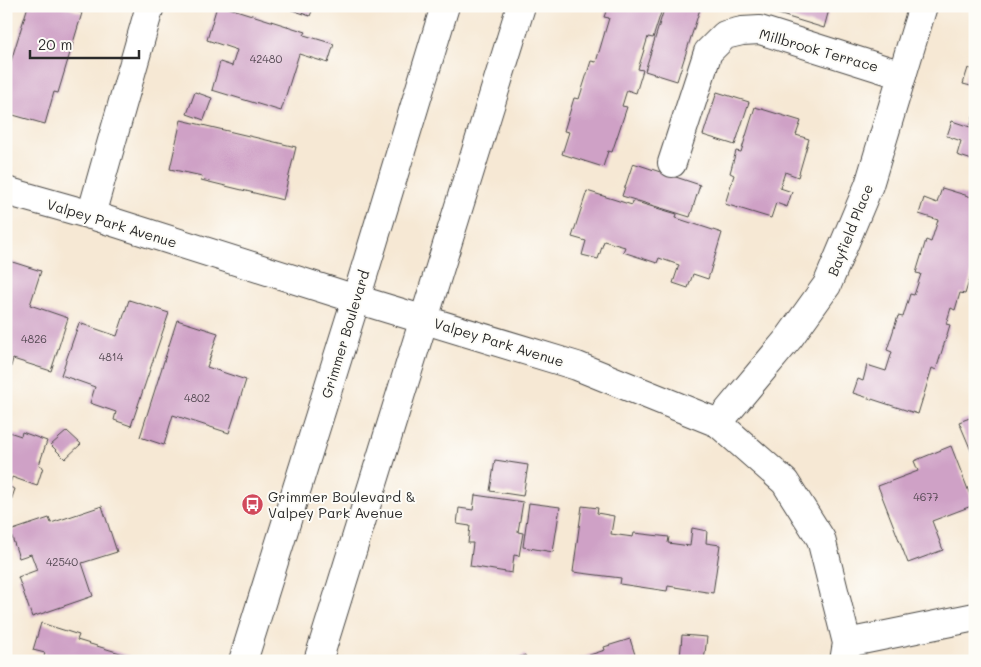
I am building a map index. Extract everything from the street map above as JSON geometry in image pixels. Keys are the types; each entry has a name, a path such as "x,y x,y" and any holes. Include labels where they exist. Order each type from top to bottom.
{"street":[{"path":"91,215 150,6"},
{"name":"Grimmer Boulevard","path":"243,661 445,6"},
{"path":"318,661 520,6"},
{"name":"Bayfield Place","path":"718,423 789,338 827,285 869,185 923,6"},
{"name":"Millbrook Terrace","path":"672,162 708,52 725,35 742,31 760,30 902,75"},
{"name":"Valpey Park Avenue","path":"6,191 91,215 356,299 577,366 718,423 785,482 821,539 846,652"},
{"path":"846,652 975,617"}],"building":[{"path":"28,6 62,6 82,13 58,93 54,92 45,124 6,113 6,77"},
{"path":"217,6 223,6 306,32 304,35 334,44 328,63 299,54 281,111 212,90 220,62 232,66 237,50 207,40"},
{"path":"280,6 314,6 310,16"},
{"path":"608,6 663,6 653,38 648,37 638,69 643,70 636,93 627,90 622,106 627,107 612,152 608,151 603,167 562,154 569,132 564,131 574,98 579,99 591,61 596,62 609,18 604,17"},
{"path":"665,6 691,6 700,9 677,81 645,71"},
{"path":"752,6 830,6 824,28"},
{"path":"968,68 975,70 975,87 963,84"},
{"path":"195,92 212,98 204,120 187,114"},
{"path":"717,92 749,102 735,145 703,135"},
{"path":"755,107 801,121 796,135 809,139 798,177 785,172 780,188 792,192 787,207 776,203 771,218 725,204 734,175 730,173 736,151 741,152"},
{"path":"974,114 975,161 957,155 961,141 947,136 952,121 970,127"},
{"path":"181,120 296,147 283,200 201,180 202,176 170,169"},
{"path":"633,163 700,185 690,217 622,196"},
{"path":"942,188 975,198 975,244 973,248 975,248 975,262 965,294 960,293 955,310 951,308 946,324 950,325 936,370 932,368 918,414 853,393 858,379 863,381 867,365 886,371 892,352 887,350 898,316 903,317 910,294 914,295 921,274 916,273 926,240 931,242 938,220 919,214 924,198 937,203"},
{"path":"587,191 632,205 633,201 677,214 676,218 722,233 708,279 693,274 688,288 673,283 679,265 659,258 657,263 623,252 625,247 604,241 598,259 582,255 586,241 572,237"},
{"path":"6,260 41,271 30,305 68,318 51,371 13,359 8,377 6,376"},
{"path":"129,300 169,313 131,426 114,420 116,412 90,403 95,387 61,375 79,323 117,336"},
{"path":"177,320 218,333 207,367 246,380 229,433 173,415 164,445 140,437"},
{"path":"975,416 975,460 959,422"},
{"path":"6,431 21,436 22,432 47,441 39,465 43,467 37,486 12,477 9,487 15,489 7,512"},
{"path":"67,431 81,444 65,459 51,445"},
{"path":"951,446 974,505 932,521 943,550 908,563 878,486 918,471 914,461"},
{"path":"495,460 528,465 523,496 490,491"},
{"path":"475,495 523,502 518,532 523,533 519,556 514,555 512,573 470,566 473,543 468,543 470,526 457,524 459,508 473,510"},
{"path":"529,503 560,507 553,552 523,547"},
{"path":"102,506 117,552 82,563 93,596 32,617 18,577 37,570 31,554 19,558 10,531 49,518 51,523"},
{"path":"582,506 598,508 597,513 614,516 611,534 633,537 634,533 669,537 668,543 690,546 692,528 707,531 706,543 720,545 713,593 668,586 667,591 620,584 621,578 573,572"},
{"path":"41,623 79,635 77,640 130,656 129,661 43,661 45,653 33,650"},
{"path":"682,635 707,637 704,661 680,659"},
{"path":"630,639 637,661 571,661 605,650 604,647"},
{"path":"525,655 527,661 511,661"}],"place":[{"name":"Grimmer Boulevard & Valpey Park Avenue","path":"252,504"}]}
